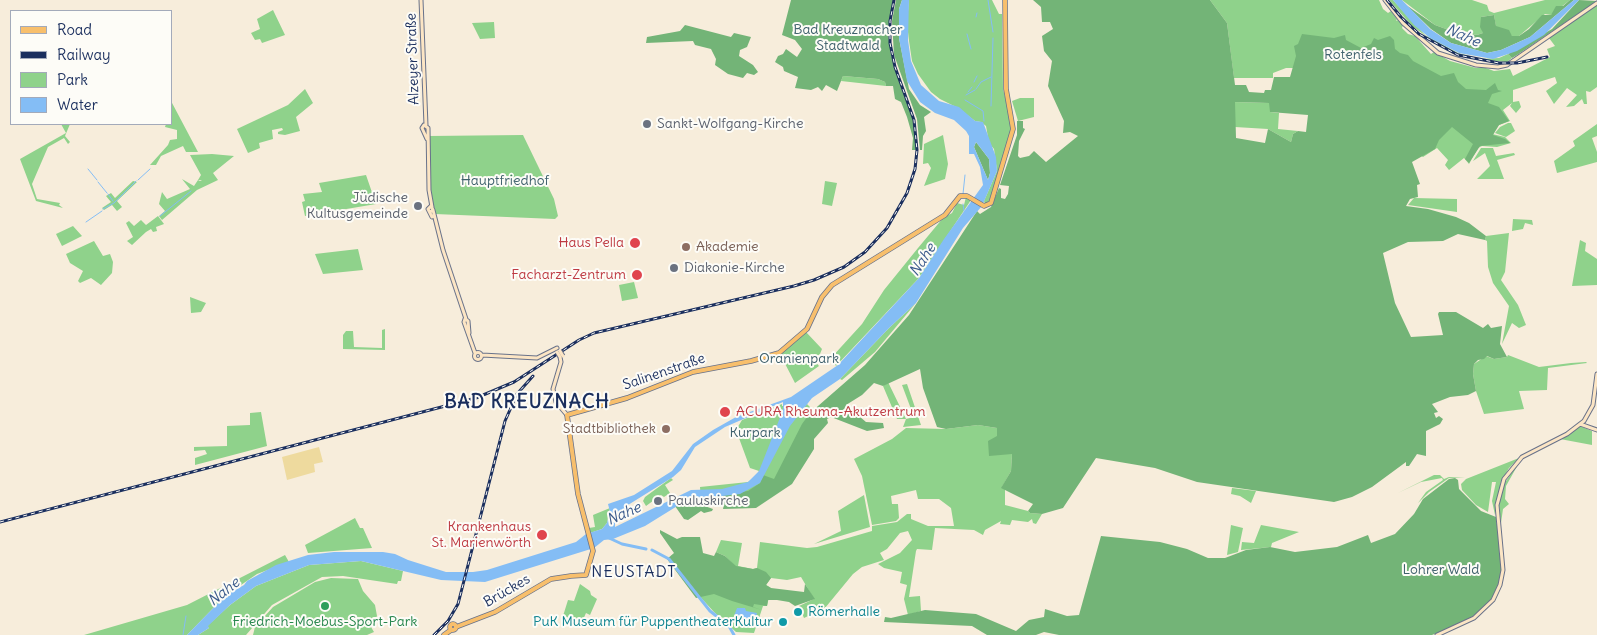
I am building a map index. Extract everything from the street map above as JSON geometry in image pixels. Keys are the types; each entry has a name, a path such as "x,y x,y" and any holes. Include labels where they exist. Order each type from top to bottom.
{"main road":[{"name":"Alzeyer Straße","path":"421,0 425,130 431,209 472,341 479,354 494,356 538,358 557,350 562,357 553,383 554,394 566,416"},
{"name":"Salinenstraße","path":"566,416 627,398 693,372 751,361 782,352 806,328 825,292 841,279 937,220 952,208 960,196 967,196 985,206 991,204 1013,129 1006,89 1005,0"},
{"path":"1385,0 1403,23 1438,53 1476,65 1498,67 1507,65 1597,3"},
{"path":"1437,635 1474,618 1490,604 1498,591 1504,564 1497,505 1499,493 1507,474 1527,454 1567,434 1584,421 1594,404 1597,374"},
{"path":"566,416 578,494 593,551 588,567"},
{"path":"1584,421 1592,429"},
{"path":"1580,424 1597,430"},
{"name":"Brückes","path":"444,635 451,630 452,624 456,627 495,612 551,579 586,575 588,567"},
{"name":"Brückes","path":"570,576 587,575 588,567"}],"green space":[{"name":"Bad Kreuznacher Stadtwald","path":"791,0 893,0 888,34 891,55 914,120 916,150 912,150 913,138 907,117 901,102 895,99 893,86 886,86 885,82 878,79 843,76 837,91 826,85 822,91 818,87 811,90 795,88 798,77 784,71 783,67 775,62 778,56 783,54 786,49 797,57 802,49 795,40 782,35"},
{"name":"Bad Kreuznacher Stadtwald","path":"896,0 902,0 899,9 899,38 909,89 920,105 931,112 924,117 926,131 923,136 922,150 920,150 917,119 894,55 892,21"},
{"path":"909,0 992,0 999,14 1002,14 1003,89 1012,125 997,181 989,201 985,204 984,201 997,171 994,149 989,143 986,126 940,99 931,92 918,74 912,61 909,41 907,23"},
{"path":"1033,0 1210,0 1227,23 1235,85 1246,85 1249,92 1264,93 1265,90 1271,90 1274,77 1290,77 1296,56 1294,46 1298,44 1302,34 1334,38 1345,35 1346,40 1361,48 1371,44 1374,38 1378,40 1390,36 1394,40 1395,49 1400,53 1408,55 1413,61 1441,76 1454,73 1458,82 1466,89 1486,90 1495,83 1498,90 1502,91 1492,94 1488,103 1499,107 1509,121 1499,125 1493,135 1510,143 1480,146 1469,163 1465,159 1473,144 1452,127 1439,140 1435,149 1412,162 1420,184 1417,185 1418,197 1410,199 1406,206 1428,209 1456,217 1469,223 1486,236 1485,240 1458,234 1443,241 1408,242 1383,253 1395,303 1411,337 1443,335 1439,312 1456,312 1483,328 1488,324 1491,328 1502,326 1500,344 1507,357 1494,359 1487,356 1484,359 1478,360 1474,364 1473,374 1476,391 1468,395 1450,397 1432,404 1438,412 1434,413 1436,418 1439,416 1443,419 1440,424 1426,431 1426,456 1417,454 1409,466 1406,466 1406,462 1372,487 1352,497 1334,502 1197,482 1155,468 1096,458 1063,508 1042,514 1030,513 1028,511 1033,504 1001,488 1011,471 1012,454 989,456 988,441 997,436 997,428 978,425 946,429 937,427 923,388 920,369 883,386 874,383 862,395 846,405 866,422 883,423 884,428 867,431 831,417 827,419 828,423 814,439 814,449 792,484 756,508 723,509 724,504 705,501 702,505 713,509 712,511 704,513 701,511 688,520 684,519 675,506 693,498 748,491 760,483 763,475 774,479 802,424 810,413 865,365 909,315 977,211 980,214 991,207 999,188 1001,189 1001,198 1005,199 1009,186 1000,185 1017,135 1017,121 1023,121 1023,128 1025,129 1019,141 1018,156 1020,158 1029,156 1034,151 1046,162 1078,136 1070,132 1063,133 1064,121 1048,86 1052,61 1044,51 1042,36 1053,29 1050,22 1042,22 1041,7","holes":["1235,102 1269,103 1270,112 1308,115 1306,132 1298,131 1293,134 1291,142 1268,129 1265,143 1236,138"]},
{"name":"Rotenfels","path":"1210,0 1379,0 1383,9 1388,13 1391,11 1397,19 1396,21 1398,20 1403,25 1402,28 1408,34 1415,36 1431,54 1434,52 1450,61 1476,68 1483,67 1494,71 1510,69 1513,76 1550,57 1547,49 1555,46 1549,38 1597,5 1597,87 1590,92 1586,91 1587,104 1584,104 1582,99 1574,106 1566,107 1577,95 1567,88 1554,104 1546,91 1557,83 1555,77 1513,90 1513,102 1519,101 1521,107 1516,113 1510,106 1512,103 1503,110 1510,121 1499,125 1492,134 1505,137 1511,143 1497,147 1482,146 1478,148 1469,164 1464,158 1449,170 1445,165 1448,160 1437,148 1423,157 1293,68 1286,68 1273,73 1273,78 1234,78 1227,23"},
{"path":"1389,0 1393,0 1425,35 1458,53 1481,59 1499,58 1508,54 1512,58 1507,62 1476,59 1459,54 1440,46 1412,26"},
{"path":"1402,0 1472,0 1487,5 1489,11 1494,13 1545,0 1570,0 1551,15 1545,14 1519,36 1512,36 1496,27 1494,15 1481,17 1483,33 1477,35 1463,32 1457,37 1457,33 1435,25"},
{"path":"1570,0 1574,0 1530,37 1501,50 1487,53 1451,43 1431,29 1406,5 1435,25 1457,33 1457,37 1460,32 1477,35 1483,33 1480,27 1481,17 1494,15 1496,26 1509,30 1512,36 1519,36 1529,29 1542,15 1551,15 1556,6 1563,6"},
{"path":"1579,0 1597,1 1512,58 1508,54 1552,29"},
{"path":"273,10 285,35 262,43 260,39 255,40 251,33 260,29 257,19"},
{"path":"494,22 495,38 480,39 472,23"},
{"path":"685,25 731,37 734,33 751,37 747,47 740,50 739,56 753,65 758,72 754,75 747,73 743,78 728,74 715,65 716,59 711,49 695,45 693,41 646,43 647,37 680,31"},
{"path":"843,76 878,79 885,82 886,86 841,81"},
{"path":"305,89 313,103 296,117 300,131 285,135 278,134 278,132 283,130 282,128 272,130 273,139 259,143 260,148 248,153 237,129 288,105"},
{"path":"1020,98 1034,98 1034,117 1018,121 1012,101"},
{"path":"1234,102 1270,103 1270,112 1279,113 1278,129 1298,131 1293,134 1291,142 1268,129 1235,127"},
{"path":"172,103 198,152 186,152 183,146 161,156 156,165 150,165 168,145 170,140 177,139 177,130 165,127 166,125 172,125"},
{"path":"1511,123 1515,131 1506,137 1495,133 1500,127"},
{"path":"1597,124 1597,136 1592,138 1597,152 1597,162 1557,173 1554,161 1575,146 1573,141"},
{"path":"62,125 70,125 65,136 70,142 68,144 64,138 48,147 32,184 37,199 60,203 59,205 63,208 36,201 20,159 66,133"},
{"name":"Hauptfriedhof","path":"523,135 554,199 558,216 555,219 435,214 431,190 429,136"},
{"path":"943,135 948,164 945,179 924,186 931,168 928,163 923,164 924,144"},
{"path":"976,142 989,159 990,173 988,180 974,147"},
{"path":"1481,148 1493,148 1496,156 1514,153 1515,155 1497,160 1504,179 1477,179 1490,166 1485,153 1473,161"},
{"path":"190,155 234,156 213,173 218,180 197,190 162,220 159,216 165,211 159,204 162,192 167,199 190,189 182,179 194,186 201,175"},
{"path":"366,175 376,204 305,216 302,202 305,201 303,194 322,192 319,183"},
{"path":"133,181 137,182 117,201 122,207 117,211 112,205 104,210 102,208 111,202 106,196 111,193 115,198"},
{"path":"825,181 837,183 832,206 822,204"},
{"path":"966,197 971,200 919,278 836,366 831,358 862,324 884,290 943,218 952,213 957,203 964,205"},
{"path":"1414,198 1457,199 1457,212 1408,205"},
{"path":"158,216 164,224 156,227 157,231 153,232 151,229 132,245 127,241 133,237 126,223 129,221 134,226 141,220 146,225"},
{"path":"1513,219 1532,220 1533,225 1525,223 1523,229 1512,231"},
{"path":"73,226 82,236 62,246 56,234"},
{"path":"1509,233 1505,272 1501,280 1518,305 1526,325 1519,328 1512,323 1502,344 1509,306 1493,283 1488,267 1487,241 1485,240 1486,236"},
{"path":"1580,240 1586,243 1585,251 1597,259 1597,285 1572,286"},
{"path":"94,241 103,256 110,254 113,262 112,273 101,285 91,278 80,283 78,281 83,271 70,263 66,254"},
{"path":"358,249 363,270 323,274 315,254"},
{"path":"634,282 638,298 622,301 619,285"},
{"path":"190,297 206,303 201,312 191,313"},
{"path":"916,303 875,352 842,380 840,379 889,328"},
{"path":"385,329 385,350 343,349 343,335 346,331 353,331 354,347 382,348 382,330"},
{"name":"Oranienpark","path":"806,332 822,349 820,354 813,359 819,366 795,383 780,354"},
{"path":"1508,355 1539,367 1587,363 1548,368 1547,390 1519,391 1524,409 1484,414 1476,391 1473,374 1474,364 1486,356 1494,359 1507,357"},
{"path":"888,382 906,419 897,419 883,386"},
{"path":"907,384 921,425 903,427 906,419 914,417 902,385"},
{"name":"Kurpark","path":"782,404 782,406 807,404 813,410 808,419 803,437 769,489 701,500 700,487 748,482 756,476 759,471 750,468 736,430 742,420"},
{"path":"261,412 267,446 195,465 195,458 207,454 205,450 194,451 194,447 227,446 227,426 250,425 250,413"},
{"path":"978,425 997,428 997,436 1012,454 1011,471 1002,487 1005,489 1005,505 1030,513 1042,514 1036,524 1033,523 1032,519 1028,522 1012,520 1010,525 1000,524 1001,521 985,530 983,535 974,530 935,528 932,550 917,549 916,551 909,597 920,596 921,611 908,615 904,599 907,585 900,583 902,572 884,568 878,564 900,553 912,540 908,531 900,533 887,549 880,553 884,560 862,567 853,574 825,608 804,618 799,606 814,599 801,577 787,580 771,578 766,585 771,588 767,606 763,606 754,633 736,632 714,612 693,589 671,556 674,554 735,566 725,556 716,552 721,540 742,543 738,566 753,569 757,568 760,542 807,548 817,547 872,531 872,526 897,522 907,514 911,514 911,519 928,526 954,526 951,508 939,499 918,499 916,490 891,496 892,504 898,504 899,518 896,521 872,525 862,476 854,459 892,439 906,428 946,429"},
{"path":"1580,426 1592,431 1592,445 1560,439"},
{"path":"1519,458 1509,468 1501,482 1495,515 1492,501 1496,482 1492,482 1488,512 1476,505 1462,490 1461,484 1466,479"},
{"path":"1520,461 1506,486 1505,499 1509,504 1503,509 1501,523 1499,505 1504,484"},
{"path":"1434,475 1440,475 1444,479 1449,477 1465,477 1449,478 1429,492 1418,503 1426,492 1443,480 1442,478 1421,482 1398,493"},
{"path":"671,478 673,480 665,485 670,493 664,497 661,495 646,506 643,501 645,497"},
{"name":"Lohrer Wald","path":"1455,478 1458,480 1459,489 1481,511 1496,517 1502,564 1501,578 1497,590 1485,608 1464,622 1432,635 1059,635 1044,632 1036,635 987,635 972,626 884,622 885,617 891,618 925,610 976,614 1016,631 1029,620 1044,617 1045,609 1067,616 1079,615 1101,536 1160,542 1187,549 1208,558 1225,558 1246,550 1270,547 1295,552 1337,547 1368,535 1371,543 1395,534 1414,514 1423,499 1449,479"},
{"path":"1232,488 1256,491 1251,503 1240,496 1231,494"},
{"path":"864,495 870,527 814,544 841,531 838,511"},
{"path":"610,508 607,523 602,529 590,533 585,518 589,528 595,527 593,515"},
{"path":"355,518 360,528 363,528 372,548 308,553 305,545"},
{"path":"1231,525 1243,528 1238,552 1227,555"},
{"path":"1261,525 1299,532 1272,543 1271,547 1241,550 1242,542 1254,543"},
{"path":"660,530 677,539 682,537 700,537 703,553 714,556 716,552 725,556 736,566 757,568 766,572 771,578 766,585 771,588 804,592 805,584 815,599 795,606 789,602 777,600 768,600 767,606 754,604 753,607 762,610 732,601 714,594 696,598 667,559 674,553 660,533"},
{"path":"285,555 289,562 257,574 225,596 187,635 84,635 187,605"},
{"path":"361,561 403,571 401,581 398,581 397,584 343,576 322,577 272,605 246,635 198,635 209,628 207,626 230,605 256,586 309,565"},
{"name":"Friedrich-Moebus-Sport-Park","path":"331,578 358,579 363,591 375,605 377,616 371,627 374,632 367,635 253,635 255,627 273,607 315,582"},
{"path":"580,584 597,599 590,615 586,613 582,622 563,616 568,600 574,601"}],"sand":[{"path":"319,447 323,462 314,464 315,472 287,480 282,457"}],"water":[{"path":"902,0 909,0 908,40 911,61 921,85 939,101 959,107 975,121 983,122 996,157 997,171 982,206 963,228 916,303 840,379 812,398 790,426 760,483 740,494 687,500 645,526 613,539 604,540 594,548 485,582 441,580 361,561 309,565 256,586 230,605 208,626 209,628 198,635 187,635 225,596 244,585 247,581 276,565 308,555 334,552 383,552 395,554 446,572 473,572 487,570 576,542 586,534 602,529 607,523 610,512 608,504 634,495 672,471 693,444 713,430 736,417 791,397 838,365 919,278 944,239 983,185 980,167 974,154 969,154 969,136 966,131 954,120 935,113 920,102 907,81 899,38 899,9","holes":["976,142 989,159 990,173 988,180 974,147","783,402 783,410 759,471 748,482 722,489 691,490 615,527 615,522 628,505 673,477 681,470 695,447 725,427"]},
{"path":"1393,0 1402,0 1430,29 1451,43 1487,53 1501,50 1530,37 1574,0 1579,0 1544,35 1517,51 1493,59 1459,53 1430,38 1414,25"},
{"path":"737,608 745,608 746,611 757,613 755,621 734,616"}],"waterway":[{"path":"988,0 993,32"},
{"path":"976,17 977,13"},
{"path":"967,34 971,49"},
{"path":"991,106 993,38"},
{"path":"974,82 977,76"},
{"path":"976,89 981,82 991,77"},
{"path":"968,92 972,87"},
{"path":"966,95 975,90"},
{"path":"965,100 983,111 984,121"},
{"path":"88,169 97,180"},
{"path":"138,180 150,169"},
{"path":"963,194 965,175"},
{"path":"103,209 114,203 136,181"},
{"path":"98,182 107,193"},
{"path":"160,216 191,191"},
{"path":"108,194 113,201"},
{"path":"963,204 964,211"},
{"path":"86,222 102,211"},
{"path":"609,538 622,544 646,549"},
{"path":"652,550 669,559 710,611 729,626 734,635"},
{"path":"183,635 186,616"}],"railway":[{"path":"0,522 476,398 514,382 579,340 594,333 794,286 844,267 865,252 887,228 907,193 915,169 917,150 914,120 895,67 890,43 890,21 894,0"},
{"path":"1387,0 1419,34 1458,55 1499,63 1517,63 1547,57"},
{"path":"434,635 448,621 458,604 505,421 517,394 533,376"}],"place":[{"name":"Sankt-Wolfgang-Kirche","path":"647,124"},
{"name":"Jüdische Kultusgemeinde","path":"418,206"},
{"name":"Haus Pella","path":"635,243"},
{"name":"Akademie","path":"686,247"},
{"name":"Diakonie-Kirche","path":"674,268"},
{"name":"Facharzt-Zentrum","path":"637,275"},
{"name":"ACURA Rheuma-Akutzentrum","path":"725,412"},
{"name":"Stadtbibliothek","path":"666,429"},
{"name":"Pauluskirche","path":"658,501"},
{"name":"Krankenhaus St. Marienwörth","path":"542,535"},
{"name":"Friedrich-Moebus-Sport-Park","path":"325,606"},
{"name":"Römerhalle","path":"798,612"},
{"name":"PuK Museum für PuppentheaterKultur","path":"783,622"}],"district":[{"name":"BAD KREUZNACH","path":"527,403"},
{"name":"NEUSTADT","path":"634,572"}],"water label":[{"name":"Nahe","path":"1463,36"},
{"name":"Nahe","path":"923,260"},
{"name":"Nahe","path":"624,514"},
{"name":"Nahe","path":"224,592"}]}
